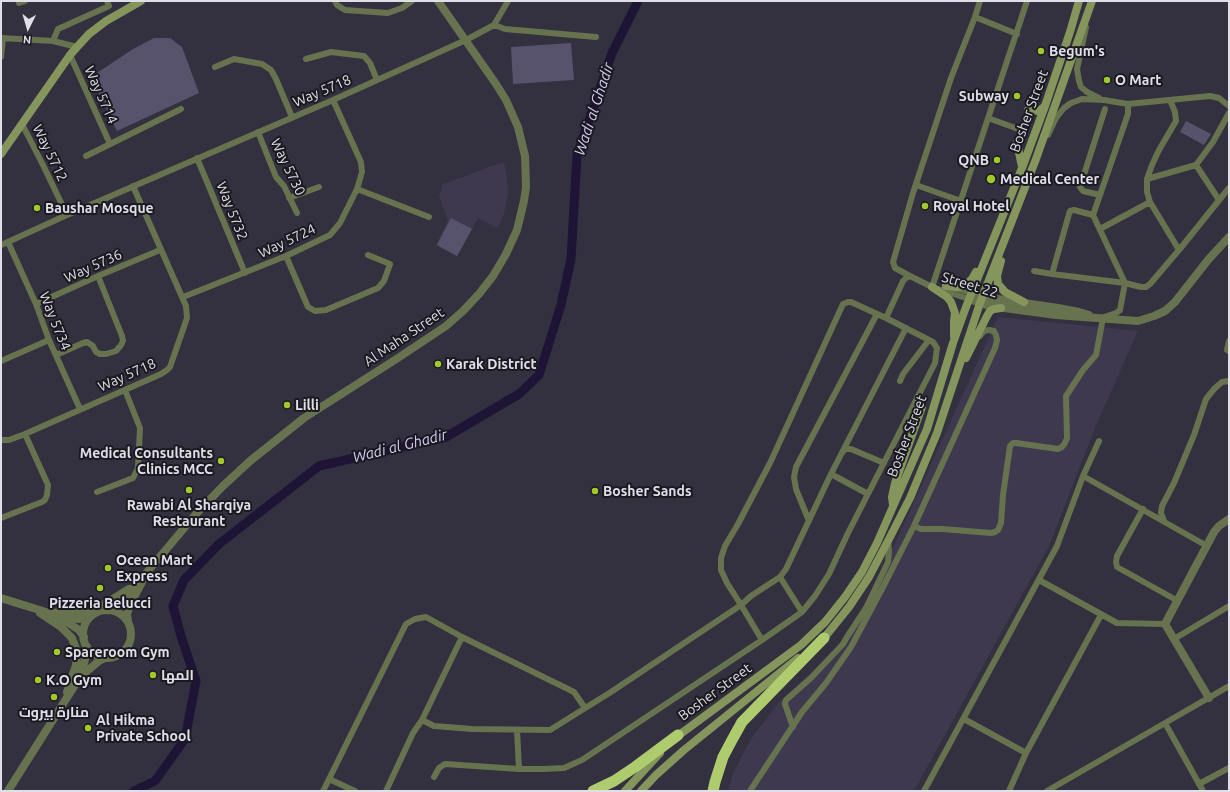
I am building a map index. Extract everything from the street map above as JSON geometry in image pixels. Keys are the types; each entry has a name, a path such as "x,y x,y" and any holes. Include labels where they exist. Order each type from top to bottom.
{"highway":[{"path":"713,791 723,757 742,722 824,638"},
{"path":"593,791 614,781 678,735"},
{"path":"600,791 608,787 614,781"}],"main road":[{"path":"1,154 77,47 89,34 106,21 141,1"},
{"name":"Bosher Street","path":"625,791 645,768 678,735 800,645 825,622 845,597 862,572 893,508 927,429 953,343 1045,106 1079,1"},
{"name":"Bosher Street","path":"641,791 656,775 684,750 824,638 849,607 888,541 910,498 934,440 981,299 1014,219 1092,1"},
{"path":"1028,110 1039,111 1045,106"},
{"path":"1017,143 1022,168"},
{"path":"1014,219 997,276 998,284 1005,292 1024,302"},
{"path":"946,286 964,286 972,279 982,260 988,255"},
{"path":"932,287 952,302 954,307 955,313 953,330 955,338 953,343"},
{"path":"952,385 990,311 1002,308"},
{"path":"893,508 892,497 894,483 922,407 922,404 918,398"}],"street":[{"path":"53,41 58,29 109,6 108,1"},
{"path":"335,1 337,5 345,10 388,13 402,8 412,1"},
{"name":"Al Maha Street","path":"108,610 121,603 196,514 250,461 304,418 446,326 463,311 479,294 503,260 512,244 517,230 526,187 525,156 518,127 506,100 496,84 438,1"},
{"path":"508,1 494,25 505,29 596,37"},
{"path":"980,1 951,78 901,232 893,262 895,268 932,287 1027,1"},
{"path":"1092,1 1077,69 1078,81 1081,87 1087,92 1104,100"},
{"path":"975,17 1017,34"},
{"name":"Way 5718","path":"1,245 66,215 333,100 466,40 494,25"},
{"path":"1,57 2,38 53,41 70,44 77,47"},
{"path":"306,59 331,52 364,56 370,63 377,80"},
{"name":"Way 5714","path":"70,55 110,144"},
{"path":"215,67 234,59 262,64 271,70 292,117"},
{"path":"1036,159 1056,118 1064,108 1071,103 1082,99 1104,100 1128,104 1210,96 1219,98 1229,106"},
{"name":"Way 5724","path":"183,297 286,256 330,235 340,223 357,189 362,172 360,162 333,100"},
{"path":"1170,100 1175,112 1176,121 1159,150 1147,179 1147,192 1150,202 1179,250"},
{"path":"1092,215 1128,114 1128,104"},
{"path":"86,156 181,109"},
{"path":"1100,195 1083,191 1080,187 1105,109"},
{"path":"1147,179 1196,165 1213,142 1229,115"},
{"path":"988,118 1021,130"},
{"name":"Way 5712","path":"22,124 44,165 66,215"},
{"name":"Way 5730","path":"258,132 276,177 284,186 297,213"},
{"name":"Way 5732","path":"197,158 245,273"},
{"path":"1196,165 1219,200"},
{"path":"916,185 961,201"},
{"name":"Way 5718","path":"1,440 9,440 25,434 161,374 170,367 187,318 186,306 133,186"},
{"path":"289,198 319,187"},
{"path":"1034,271 1146,287 1179,250 1229,188"},
{"path":"357,189 429,217"},
{"path":"1100,229 1150,202"},
{"path":"914,526 927,530 942,528 991,533 995,532 998,530 1001,523 1003,495 1010,446 1013,443 1016,443 1058,448 1062,447 1065,442 1067,438 1066,396 1083,370 1096,355 1100,318 1110,316 1120,310 1125,283 1092,215 1074,210 1070,211 1052,274"},
{"name":"Street 22","path":"932,287 971,296 1002,308 1070,317 1138,320 1154,316 1165,311 1175,302 1208,260 1229,237"},
{"name":"Way 5734","path":"8,242 80,409"},
{"path":"1208,260 1229,242"},
{"name":"Way 5736","path":"36,304 160,250"},
{"path":"286,256 308,307 315,311 326,310 378,288 384,281 390,264 368,255"},
{"path":"56,354 87,342 93,346 96,352 100,354 106,354 116,350 121,345 123,341 122,336 98,276"},
{"path":"886,318 903,282 910,276"},
{"name":"Street 22","path":"932,287 946,286 971,296"},
{"name":"Street 22","path":"981,299 1024,302 1079,312 1100,318"},
{"path":"434,777 439,768 445,764 519,769 564,768 582,760 762,640 802,612 815,596 829,574 935,363 937,348 933,342 851,302 843,304 770,463 725,546 721,558 722,570 727,583 762,640"},
{"path":"809,520 796,489 794,477 796,467 877,314"},
{"path":"422,720 434,726 472,729 550,730 586,708 741,605 751,596 780,577 786,569 831,474 906,328"},
{"path":"750,791 802,712 826,683 851,647 914,526 995,348 997,340 996,335 994,332 989,330 984,331 972,345"},
{"path":"1,361 49,340"},
{"path":"900,381 929,340"},
{"path":"1229,341 1229,351"},
{"path":"1164,522 1161,513 1162,506 1174,483 1194,435 1206,399 1222,382 1229,382"},
{"path":"97,492 133,478 138,468 140,428 125,390"},
{"path":"1,518 46,500 48,485 25,434"},
{"path":"924,791 1057,546 1083,476 1099,441"},
{"path":"841,454 845,449 851,449 884,462"},
{"path":"831,474 868,494"},
{"path":"1083,476 1208,546"},
{"path":"1143,510 1117,556 1117,567 1178,601"},
{"path":"1165,624 1208,546 1214,532 1219,526 1229,520"},
{"path":"792,727 785,704 786,700 811,678 843,644 866,608 888,562 888,541"},
{"name":"Al Maha Street","path":"128,622 130,605 150,567"},
{"path":"780,577 802,612"},
{"path":"1039,580 1117,623 1165,624"},
{"path":"49,613 81,611 100,606 136,584"},
{"path":"1,598 49,613 71,618 80,619 100,611 108,610 117,612 123,616 128,622 131,631 131,638 125,650 120,654 99,661 80,677"},
{"path":"22,605 67,622 79,630 84,637"},
{"path":"1174,639 1229,606"},
{"path":"40,613 61,627 72,638 77,652 76,665 61,708"},
{"path":"1009,791 1026,753 1101,615"},
{"path":"8,791 80,677 87,653 83,629 90,616"},
{"path":"322,791 406,624 415,619 426,617 462,637 574,692 586,708"},
{"path":"1165,624 1209,698"},
{"path":"386,791 413,733 422,720 462,637"},
{"path":"86,647 95,654 105,658"},
{"path":"1047,791 1229,686"},
{"path":"787,711 796,713 802,712"},
{"path":"964,718 1026,753"},
{"path":"1165,723 1203,791"},
{"path":"517,730 519,769"},
{"path":"1200,784 1229,768"},
{"path":"329,779 355,791"}],"shaded area":[{"path":"154,38 170,38 182,47 199,93 117,131 91,77 133,49"},
{"path":"571,43 574,80 513,84 511,47"},
{"path":"1186,121 1211,134 1204,145 1180,132"},
{"path":"503,162 507,178 508,193 503,217 497,228 478,218 457,257 436,245 448,221 439,196 443,184"},
{"path":"451,218 472,229 457,256 437,245"},
{"path":"998,317 1138,331 1095,428 1049,546 914,791 728,791 733,773 751,739 779,702 837,648 876,585"}],"waterway":[{"name":"Wadi al Ghadir","path":"134,791 155,781 185,739 196,681 173,606 184,580 219,544 319,466 446,437 519,394 539,375 561,305 571,259 577,155 612,53 638,1"}],"place":[{"name":"Begum's","path":"1041,51"},
{"name":"O Mart","path":"1107,80"},
{"name":"Subway","path":"1017,96"},
{"name":"QNB","path":"997,160"},
{"name":"Medical Center","path":"991,179"},
{"name":"Royal Hotel","path":"925,206"},
{"name":"Baushar Mosque","path":"37,208"},
{"name":"Karak District","path":"438,364"},
{"name":"Lilli","path":"287,405"},
{"name":"Medical Consultants Clinics MCC","path":"221,461"},
{"name":"Rawabi Al Sharqiya Restaurant","path":"189,490"},
{"name":"Bosher Sands","path":"595,491"},
{"name":"Ocean Mart Express","path":"108,568"},
{"name":"Pizzeria Belucci","path":"100,588"},
{"name":"Spareroom Gym","path":"57,652"},
{"name":"المها","path":"153,675"},
{"name":"K.O Gym","path":"38,680"},
{"name":"منارة بيروت","path":"54,697"},
{"name":"Al Hikma Private School","path":"88,728"}]}
